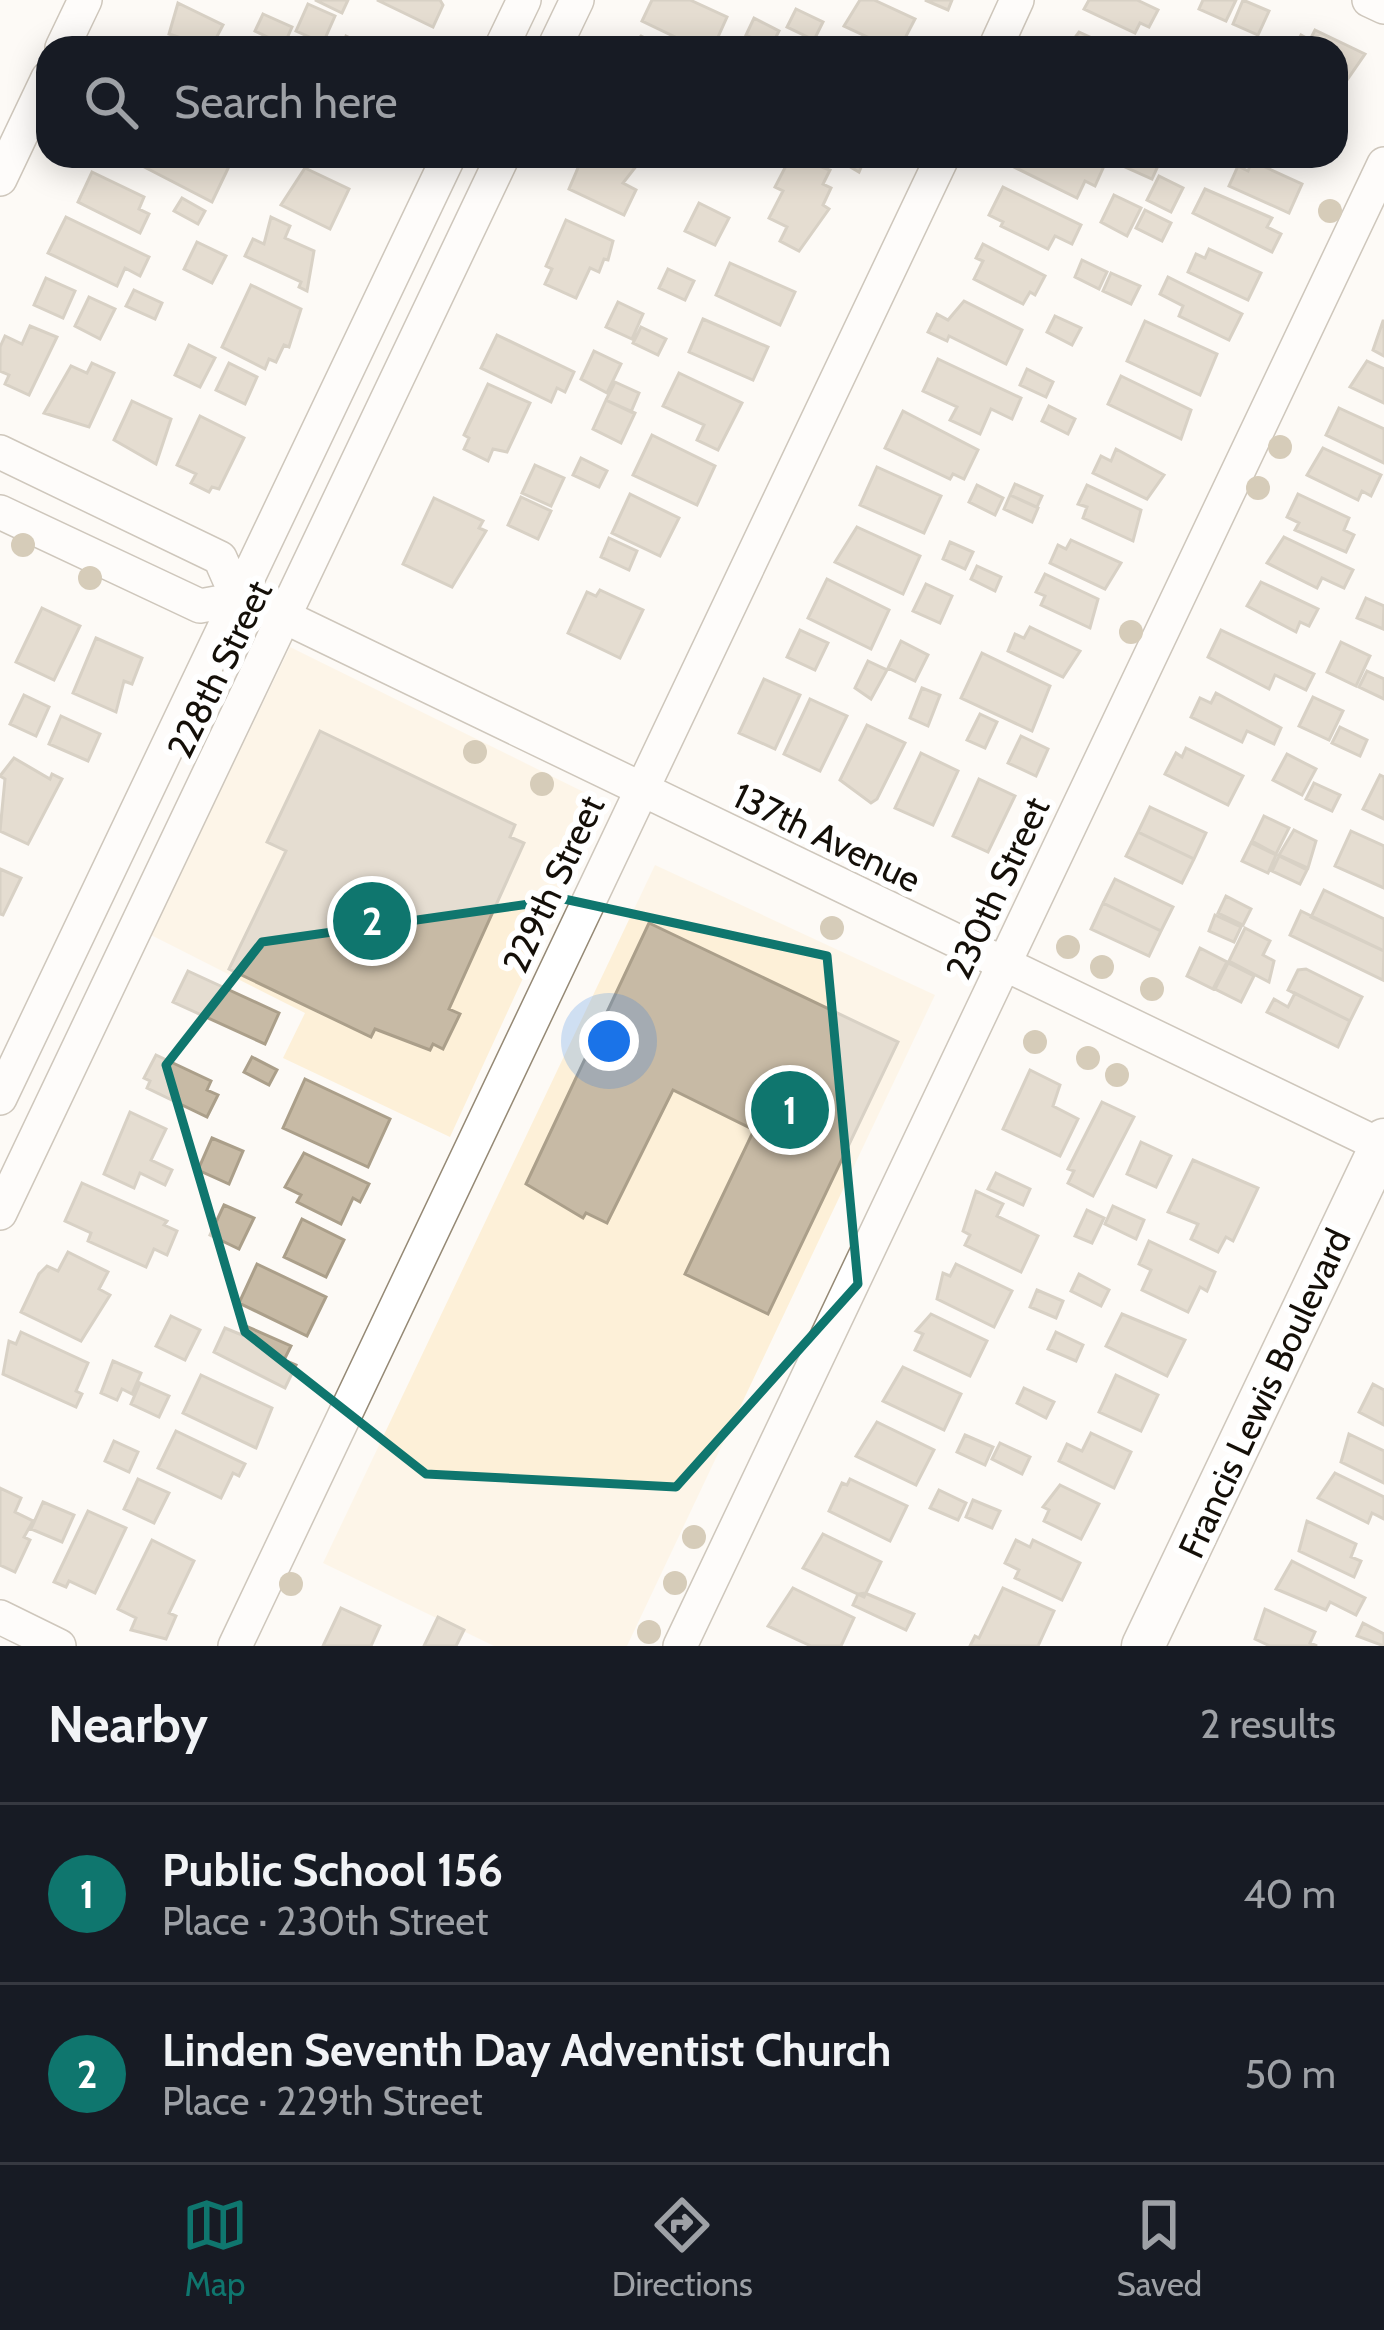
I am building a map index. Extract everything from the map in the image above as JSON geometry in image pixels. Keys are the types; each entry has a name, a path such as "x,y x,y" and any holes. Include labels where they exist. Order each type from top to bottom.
{"street":[{"path":"68,36 85,0"},
{"path":"507,36 524,0"},
{"path":"560,36 577,0"},
{"path":"1000,36 1018,0"},
{"path":"1369,0 1384,7"},
{"path":"0,179 36,103"},
{"name":"230th Street","path":"680,1646 1384,164"},
{"name":"228th Street","path":"0,1098 443,168"},
{"name":"228th Street","path":"0,1213 497,168"},
{"name":"229th Street","path":"235,1646 937,168"},
{"path":"393,274 439,294"},
{"path":"0,452 220,558 238,598"},
{"name":"137th Avenue","path":"0,512 200,606 238,598 286,618 1383,1144"},
{"path":"88,914 133,938"},
{"name":"Francis Lewis Boulevard","path":"1143,1646 1383,1144"},
{"path":"0,1617 59,1646"}],"highlighted area":[{"path":"564,899 827,956 858,1284 676,1487 426,1474 245,1332 166,1065 262,942"}],"shaded area":[{"path":"290,647 604,802 450,1137 283,1058 305,1013 151,935"},
{"path":"655,865 935,995 627,1646 494,1646 323,1563"}],"building":[{"path":"315,0 348,0 342,13"},
{"path":"377,0 440,0 443,5 433,27"},
{"path":"652,0 690,0 727,17 718,36 673,36 642,21"},
{"path":"860,0 874,0 915,19 906,36 865,36 844,26"},
{"path":"925,0 952,0 948,10"},
{"path":"1089,0 1137,0 1158,10 1149,27 1140,23 1135,33 1084,9"},
{"path":"1203,0 1236,0 1226,21 1199,9"},
{"path":"1243,0 1269,11 1258,35 1233,24"},
{"path":"178,3 223,25 217,36 169,34"},
{"path":"308,4 335,16 326,36 296,31"},
{"path":"796,9 823,22 816,36 787,27"},
{"path":"263,14 292,27 288,36 255,31"},
{"path":"754,18 779,31 776,36 746,35"},
{"path":"1348,46 1365,54 1348,79"},
{"path":"146,168 228,168 212,202"},
{"path":"305,168 349,189 330,229 281,205"},
{"path":"578,168 635,168 623,183 636,190 624,215 569,189"},
{"path":"785,168 830,170 823,184 831,188 823,205 829,209 799,251 780,241 787,227 769,218 783,191 775,187"},
{"path":"1016,168 1103,168 1095,186 1085,181 1077,198"},
{"path":"1127,168 1157,168 1152,179"},
{"path":"1237,168 1267,168 1302,184 1289,213 1229,186"},
{"path":"92,172 144,197 139,209 149,214 140,233 78,202"},
{"path":"1159,176 1183,188 1171,212 1147,200"},
{"path":"1003,187 1081,225 1072,244 1055,236 1048,249 1001,226 1003,222 989,215"},
{"path":"1205,189 1272,218 1267,227 1281,234 1272,252 1193,213"},
{"path":"1114,195 1141,208 1127,236 1101,222"},
{"path":"182,198 205,211 198,224 174,211"},
{"path":"699,203 729,218 715,245 685,231"},
{"path":"1145,210 1171,223 1162,241 1136,228"},
{"path":"66,217 149,257 140,276 125,268 117,286 48,253"},
{"path":"271,217 290,226 285,238 314,251 307,291 299,287 301,282 245,256 253,239 264,244"},
{"path":"566,220 613,241 608,260 604,259 599,272 590,268 576,298 545,284 552,269 546,266"},
{"path":"197,242 226,256 212,283 184,269"},
{"path":"983,244 1045,276 1035,295 1030,292 1023,304 974,279 983,261 976,258"},
{"path":"1209,249 1261,273 1248,300 1188,272 1196,254 1205,258"},
{"path":"1082,260 1107,272 1099,289 1075,277"},
{"path":"730,263 795,292 780,325 716,295"},
{"path":"668,269 694,281 685,300 659,288"},
{"path":"1111,273 1140,286 1131,304 1103,291"},
{"path":"1168,277 1242,314 1229,340 1179,316 1183,306 1160,294"},
{"path":"46,278 75,291 63,318 34,305"},
{"path":"251,285 301,309 289,347 284,345 276,362 269,359 265,369 222,347"},
{"path":"134,290 162,303 155,319 126,306"},
{"path":"89,297 115,309 100,339 75,326"},
{"path":"964,301 1022,330 1006,364 949,336 947,341 928,332 937,314 948,320"},
{"path":"618,302 643,314 632,339 606,327"},
{"path":"1055,316 1081,328 1072,345 1047,332"},
{"path":"703,319 768,347 753,380 689,352"},
{"path":"1145,321 1217,354 1200,395 1127,361"},
{"path":"1384,321 1384,356 1373,350"},
{"path":"30,326 57,337 29,395 5,384 9,375 0,371 0,347 5,336 22,344"},
{"path":"641,327 666,339 658,355 633,343"},
{"path":"497,335 574,372 565,392 557,388 551,402 481,368"},
{"path":"189,345 215,358 200,387 175,375"},
{"path":"594,351 621,364 607,393 581,379"},
{"path":"938,359 1021,398 1012,419 991,409 980,434 950,420 957,407 923,391"},
{"path":"1367,361 1384,369 1384,403 1350,387"},
{"path":"92,363 114,373 89,427 44,413 71,366 87,373"},
{"path":"229,363 257,377 245,404 216,390"},
{"path":"1027,369 1053,382 1046,397 1020,385"},
{"path":"679,373 742,403 718,450 697,440 704,425 663,406"},
{"path":"1121,376 1191,410 1181,439 1108,404"},
{"path":"615,382 639,393 631,412 606,400"},
{"path":"488,384 530,403 507,452 493,449 488,461 464,449 469,438 464,435"},
{"path":"606,400 635,413 621,443 593,429"},
{"path":"132,401 171,419 156,464 114,440"},
{"path":"1049,406 1075,419 1068,434 1042,421"},
{"path":"1339,408 1384,429 1384,463 1326,435"},
{"path":"903,411 978,450 964,479 953,474 950,479 885,448"},
{"path":"200,416 244,438 219,489 212,487 209,492 191,483 196,474 177,465"},
{"path":"652,435 715,466 697,505 633,475"},
{"path":"1323,448 1381,475 1371,496 1362,491 1358,500 1307,475"},
{"path":"1116,449 1164,475 1147,499 1093,473 1101,456 1111,461"},
{"path":"581,458 607,471 599,487 573,475"},
{"path":"535,465 564,478 551,506 522,493"},
{"path":"877,467 941,496 924,533 860,505"},
{"path":"1015,484 1042,496 1037,507 1010,495"},
{"path":"977,485 1003,498 995,515 969,502"},
{"path":"1087,485 1141,510 1133,541 1083,518 1087,507 1078,504"},
{"path":"630,494 679,518 660,556 612,533"},
{"path":"1298,494 1349,518 1344,530 1354,535 1346,552 1295,530 1299,523 1287,517"},
{"path":"1010,495 1038,508 1032,522 1004,509"},
{"path":"521,497 551,511 538,539 508,525"},
{"path":"434,498 483,521 479,528 486,531 452,587 403,564"},
{"path":"857,527 920,556 903,594 835,562"},
{"path":"1284,537 1353,570 1344,588 1322,578 1317,588 1267,563"},
{"path":"609,538 637,551 629,570 601,557"},
{"path":"1071,540 1121,563 1105,589 1050,563 1058,545 1066,549"},
{"path":"950,542 973,552 965,569 943,559"},
{"path":"977,566 1001,577 995,591 971,579"},
{"path":"1045,574 1098,599 1090,628 1041,605 1045,596 1036,592"},
{"path":"827,579 889,610 871,649 808,618"},
{"path":"1261,582 1318,609 1309,626 1300,622 1296,632 1247,606"},
{"path":"926,584 952,596 940,623 913,611"},
{"path":"600,590 643,610 620,658 568,633 587,592 596,596"},
{"path":"1366,598 1384,606 1383,629 1357,618"},
{"path":"42,608 80,626 54,680 16,662"},
{"path":"1030,627 1080,651 1063,677 1008,651 1015,634 1024,638"},
{"path":"800,630 828,643 815,670 787,657"},
{"path":"1221,630 1314,674 1306,690 1275,675 1269,689 1208,657"},
{"path":"96,638 142,658 132,684 124,681 116,712 73,693"},
{"path":"901,641 928,655 915,681 888,668"},
{"path":"1341,642 1370,656 1356,686 1327,672"},
{"path":"982,653 1050,686 1032,731 961,698"},
{"path":"868,661 887,670 871,699 855,688"},
{"path":"1367,671 1384,679 1384,699 1359,687"},
{"path":"764,679 800,695 775,749 739,733"},
{"path":"922,688 940,695 928,726 910,718"},
{"path":"1216,693 1281,728 1274,744 1247,731 1242,742 1191,717 1200,698 1211,703"},
{"path":"24,695 49,707 36,736 10,724"},
{"path":"1313,697 1343,711 1329,740 1299,726"},
{"path":"810,699 847,716 820,771 784,754"},
{"path":"980,714 997,722 985,748 967,740"},
{"path":"61,716 100,734 88,761 49,744"},
{"path":"867,725 905,743 871,803 840,780"},
{"path":"1340,727 1367,740 1360,756 1332,743"},
{"path":"320,731 515,825 510,837 524,843 449,1009 460,1014 443,1049 433,1044 430,1050 375,1029 371,1037 229,969 286,851 267,842"},
{"path":"1021,736 1048,749 1036,776 1008,763"},
{"path":"1186,748 1243,776 1228,805 1165,774 1176,753 1182,757"},
{"path":"921,753 958,771 933,825 895,808"},
{"path":"1287,754 1316,769 1302,795 1273,780"},
{"path":"14,758 50,779 52,774 62,779 28,844 0,831 5,779 0,776"},
{"path":"1380,775 1384,777 1384,819 1363,809"},
{"path":"979,779 1015,796 988,852 953,836"},
{"path":"1314,783 1340,795 1332,811 1306,799"},
{"path":"1150,807 1206,833 1194,859 1138,832"},
{"path":"1264,816 1289,828 1276,854 1252,841"},
{"path":"1294,830 1316,841 1308,868 1279,855"},
{"path":"1351,831 1384,846 1384,888 1335,866"},
{"path":"1138,832 1194,859 1182,883 1126,856"},
{"path":"1251,843 1276,855 1268,873 1242,861"},
{"path":"1279,856 1307,870 1300,884 1272,871"},
{"path":"0,869 21,878 3,915 0,914"},
{"path":"1115,879 1173,907 1161,931 1103,903"},
{"path":"1324,890 1384,919 1384,951 1311,917"},
{"path":"1226,896 1251,909 1243,925 1218,913"},
{"path":"1103,903 1161,931 1149,956 1091,929"},
{"path":"1301,911 1384,951 1383,980 1290,935"},
{"path":"1215,915 1241,927 1234,942 1209,931"},
{"path":"649,923 898,1042 768,1314 685,1274 754,1130 673,1090 607,1223 586,1213 583,1218 526,1184"},
{"path":"1245,928 1270,941 1263,955 1274,961 1269,982 1229,961"},
{"path":"1200,948 1227,962 1213,989 1187,976"},
{"path":"1228,963 1254,976 1241,1002 1215,989"},
{"path":"1306,969 1362,997 1350,1021 1288,990 1298,970"},
{"path":"188,971 279,1013 265,1044 173,1002"},
{"path":"1295,993 1350,1021 1338,1047 1267,1012 1274,999 1288,1007"},
{"path":"156,1055 211,1081 207,1090 218,1095 207,1117 147,1088 150,1081 144,1078"},
{"path":"252,1057 277,1070 269,1085 244,1072"},
{"path":"1030,1070 1060,1085 1053,1106 1078,1119 1060,1156 1003,1129"},
{"path":"305,1079 390,1119 368,1167 283,1128"},
{"path":"1102,1102 1134,1117 1093,1196 1068,1183 1074,1171 1068,1169"},
{"path":"130,1112 166,1129 151,1160 172,1170 165,1185 140,1173 134,1188 104,1174"},
{"path":"212,1138 243,1151 229,1184 198,1170"},
{"path":"1141,1142 1171,1156 1156,1187 1127,1174"},
{"path":"304,1153 369,1184 360,1202 353,1198 341,1224 297,1202 301,1195 285,1187"},
{"path":"1193,1160 1258,1188 1233,1241 1226,1237 1218,1252 1191,1239 1198,1224 1168,1212"},
{"path":"996,1173 1030,1189 1023,1205 988,1189"},
{"path":"82,1183 167,1221 164,1225 177,1231 167,1255 154,1249 146,1267 88,1241 91,1233 65,1221"},
{"path":"976,1191 1003,1204 997,1216 1038,1236 1021,1272 965,1245 970,1235 963,1231"},
{"path":"224,1205 254,1218 239,1249 210,1235"},
{"path":"1113,1206 1144,1220 1136,1239 1105,1224"},
{"path":"1087,1210 1104,1218 1092,1243 1075,1236"},
{"path":"302,1219 344,1240 326,1277 284,1257"},
{"path":"1149,1241 1215,1272 1207,1291 1200,1287 1188,1312 1142,1290 1151,1270 1139,1264"},
{"path":"68,1252 108,1272 99,1289 110,1295 81,1341 21,1312 39,1274 47,1266 58,1271"},
{"path":"257,1264 326,1297 307,1336 239,1303"},
{"path":"956,1264 1012,1291 994,1327 937,1299 943,1273 950,1276"},
{"path":"1079,1274 1109,1290 1101,1306 1071,1291"},
{"path":"1037,1290 1063,1301 1056,1318 1030,1307"},
{"path":"931,1314 987,1341 970,1376 915,1350 923,1334 916,1331"},
{"path":"1122,1314 1185,1340 1167,1376 1106,1346"},
{"path":"171,1316 200,1330 185,1360 156,1346"},
{"path":"246,1326 291,1346 284,1360 296,1365 285,1388 214,1352 225,1328 242,1335"},
{"path":"21,1332 88,1363 76,1391 82,1394 76,1407 3,1374 9,1341 16,1344"},
{"path":"1056,1332 1083,1345 1076,1361 1048,1349"},
{"path":"113,1361 141,1373 132,1394 122,1389 117,1400 101,1393"},
{"path":"903,1367 961,1394 944,1430 883,1401"},
{"path":"201,1375 272,1408 256,1448 183,1413"},
{"path":"1116,1375 1158,1395 1141,1431 1099,1412"},
{"path":"140,1383 169,1396 159,1417 131,1404"},
{"path":"1373,1384 1384,1390 1384,1425 1359,1412"},
{"path":"1024,1388 1054,1402 1046,1418 1017,1403"},
{"path":"877,1422 934,1450 916,1485 856,1456"},
{"path":"176,1431 245,1464 239,1476 233,1473 221,1498 158,1468"},
{"path":"1091,1433 1131,1452 1114,1488 1059,1461 1067,1444 1082,1451"},
{"path":"1349,1434 1384,1451 1384,1483 1341,1462"},
{"path":"965,1435 993,1447 985,1465 957,1452"},
{"path":"114,1441 138,1452 129,1472 105,1461"},
{"path":"1000,1443 1030,1457 1022,1474 992,1459"},
{"path":"1335,1473 1384,1497 1384,1519 1372,1513 1368,1523 1318,1498"},
{"path":"138,1479 169,1493 154,1523 124,1509"},
{"path":"850,1479 907,1506 890,1541 829,1511 842,1483 847,1485"},
{"path":"1060,1485 1099,1504 1081,1539 1044,1521 1049,1510 1043,1507"},
{"path":"0,1488 21,1498 15,1512 33,1521 15,1572 0,1565"},
{"path":"939,1490 966,1503 958,1520 930,1508"},
{"path":"973,1500 1000,1511 992,1528 966,1517"},
{"path":"43,1502 74,1515 62,1542 31,1529"},
{"path":"88,1511 126,1528 95,1593 69,1581 66,1587 54,1582"},
{"path":"1307,1521 1356,1544 1351,1557 1361,1561 1354,1577 1299,1551"},
{"path":"823,1534 881,1562 864,1597 803,1568"},
{"path":"152,1540 194,1561 169,1613 176,1616 166,1639 131,1630 136,1618 118,1609"},
{"path":"1016,1540 1030,1547 1033,1540 1080,1563 1062,1600 1015,1578 1019,1570 1005,1563"},
{"path":"1292,1561 1365,1598 1356,1615 1330,1602 1326,1610 1276,1589"},
{"path":"793,1588 854,1618 841,1646 811,1646 768,1626"},
{"path":"1003,1588 1054,1611 1038,1646 970,1646 975,1636 979,1638"},
{"path":"858,1594 914,1614 906,1630 853,1605"},
{"path":"341,1608 380,1626 371,1646 323,1646"},
{"path":"1265,1609 1315,1632 1310,1643 1317,1646 1270,1646 1255,1639"},
{"path":"438,1617 464,1630 456,1646 424,1646"},
{"path":"1363,1623 1384,1634 1384,1646 1357,1636"}],"place":[{"name":"Linden Seventh Day Adventist Church","path":"372,921"},
{"name":"Public School 156","path":"790,1110"}]}
